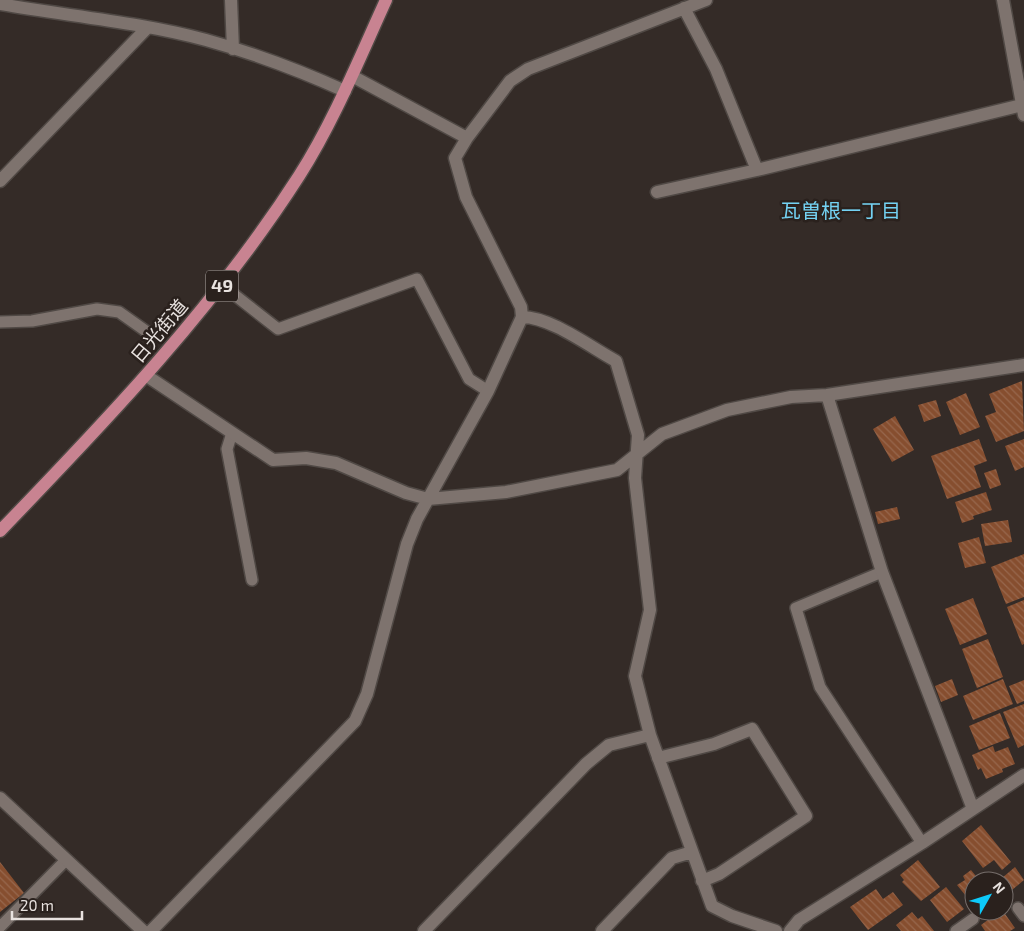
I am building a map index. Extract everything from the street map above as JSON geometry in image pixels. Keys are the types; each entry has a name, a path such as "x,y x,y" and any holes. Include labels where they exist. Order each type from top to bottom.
{"main road":[{"name":"日光街道","path":"0,531 147,376 222,285 266,226 300,174 345,91 386,0"}],"street":[{"path":"231,0 233,49"},
{"path":"151,931 355,721 367,694 407,544 428,499 488,391 522,317 520,306 466,197 455,158 467,138 510,81 528,69 706,0"},
{"path":"657,192 1023,110 1003,0"},
{"path":"0,4 147,28 206,40 345,91"},
{"path":"684,8 716,69 757,170"},
{"path":"0,181 147,28"},
{"path":"352,76 467,138"},
{"path":"522,317 534,317 548,323 616,361 638,435 635,478 650,610 635,676 650,735 712,906 732,916 776,931"},
{"path":"147,376 273,460 306,458 336,463 406,493 428,499 506,492 616,470 662,434 727,410 791,397 826,395 1024,366"},
{"path":"826,395 882,572 972,809"},
{"path":"658,758 714,744 752,729 806,816 719,874 702,881"},
{"path":"424,931 586,764 609,745 650,735"},
{"path":"790,931 799,920 922,844 1024,775"},
{"path":"2,804 143,931"},
{"path":"602,931 672,858 692,852"}],"lane":[{"path":"222,285 278,329 417,279 469,379 488,391"},
{"path":"0,322 32,321 97,309 118,312 150,334"},
{"path":"232,433 227,449 252,580"},
{"path":"882,572 796,608 820,687 922,844"},
{"path":"0,927 66,860"},
{"path":"956,931 970,921"}],"building":[{"path":"1022,381 1024,431 996,442 985,416 996,412 989,394"},
{"path":"966,393 980,427 960,435 946,402"},
{"path":"936,400 941,416 924,422 918,405"},
{"path":"895,416 914,450 892,462 873,429"},
{"path":"979,439 987,461 974,466 981,487 947,499 931,456"},
{"path":"1024,439 1024,467 1015,471 1005,446"},
{"path":"996,469 1001,485 990,489 984,473"},
{"path":"986,492 992,510 973,516 974,519 962,523 955,502"},
{"path":"897,507 900,519 878,524 875,512"},
{"path":"1008,520 1012,542 985,546 981,524"},
{"path":"979,537 986,563 965,568 958,543"},
{"path":"1024,554 1024,597 1006,604 991,567"},
{"path":"973,598 987,634 960,645 945,609"},
{"path":"1024,600 1024,644 1022,645 1007,607"},
{"path":"988,639 1003,677 977,688 962,649"},
{"path":"952,679 958,695 941,702 935,686"},
{"path":"1003,679 1013,704 973,720 963,696"},
{"path":"1024,680 1024,701 1017,704 1009,686"},
{"path":"1024,704 1024,745 1018,748 1003,712"},
{"path":"1000,713 1010,738 979,750 969,726"},
{"path":"993,746 995,752 1008,747 1015,764 1002,769 1003,772 986,779 981,768 978,770 972,755"},
{"path":"981,825 1011,862 1002,870 994,860 983,868 962,841"},
{"path":"918,860 940,887 921,901 902,882 904,880 900,875"},
{"path":"0,862 24,893 0,912"},
{"path":"1015,867 1024,880 1014,888 1014,871 1010,871"},
{"path":"964,881 964,894 957,885"},
{"path":"946,887 964,909 947,922 930,900"},
{"path":"876,889 883,899 893,892 903,905 868,930 850,907"},
{"path":"912,912 918,919 922,916 934,931 901,931 896,925"},
{"path":"986,921 1010,921 1015,928 1010,931 985,931 981,925"}],"district":[{"name":"瓦曽根一丁目","path":"841,211"}]}
